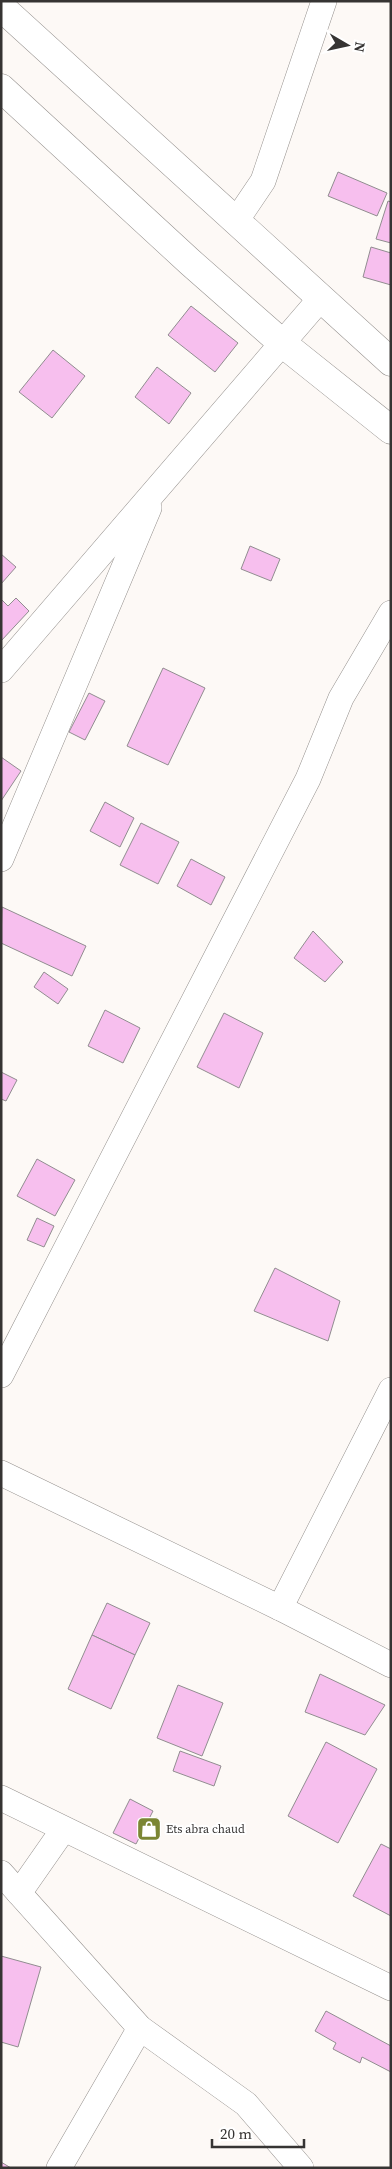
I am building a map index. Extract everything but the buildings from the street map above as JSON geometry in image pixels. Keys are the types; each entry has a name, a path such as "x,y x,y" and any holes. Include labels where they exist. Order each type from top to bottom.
{"main road":[{"path":"1,8 391,362"},
{"path":"1,88 190,262 282,343 391,430"}],"street":[{"path":"236,221 263,181 324,1"},
{"path":"1,670 321,298"},
{"path":"1,859 158,487"},
{"path":"1,1375 308,779 341,698 391,612"},
{"path":"280,1608 391,1390"},
{"path":"1,1473 280,1608 391,1665"},
{"path":"1,1798 63,1830 391,1988"},
{"path":"19,1893 63,1830"},
{"path":"1,1873 140,2028 246,2104 301,2168"},
{"path":"59,2168 140,2028"}],"place":[{"name":"Ets abra chaud","path":"149,1829"}]}
